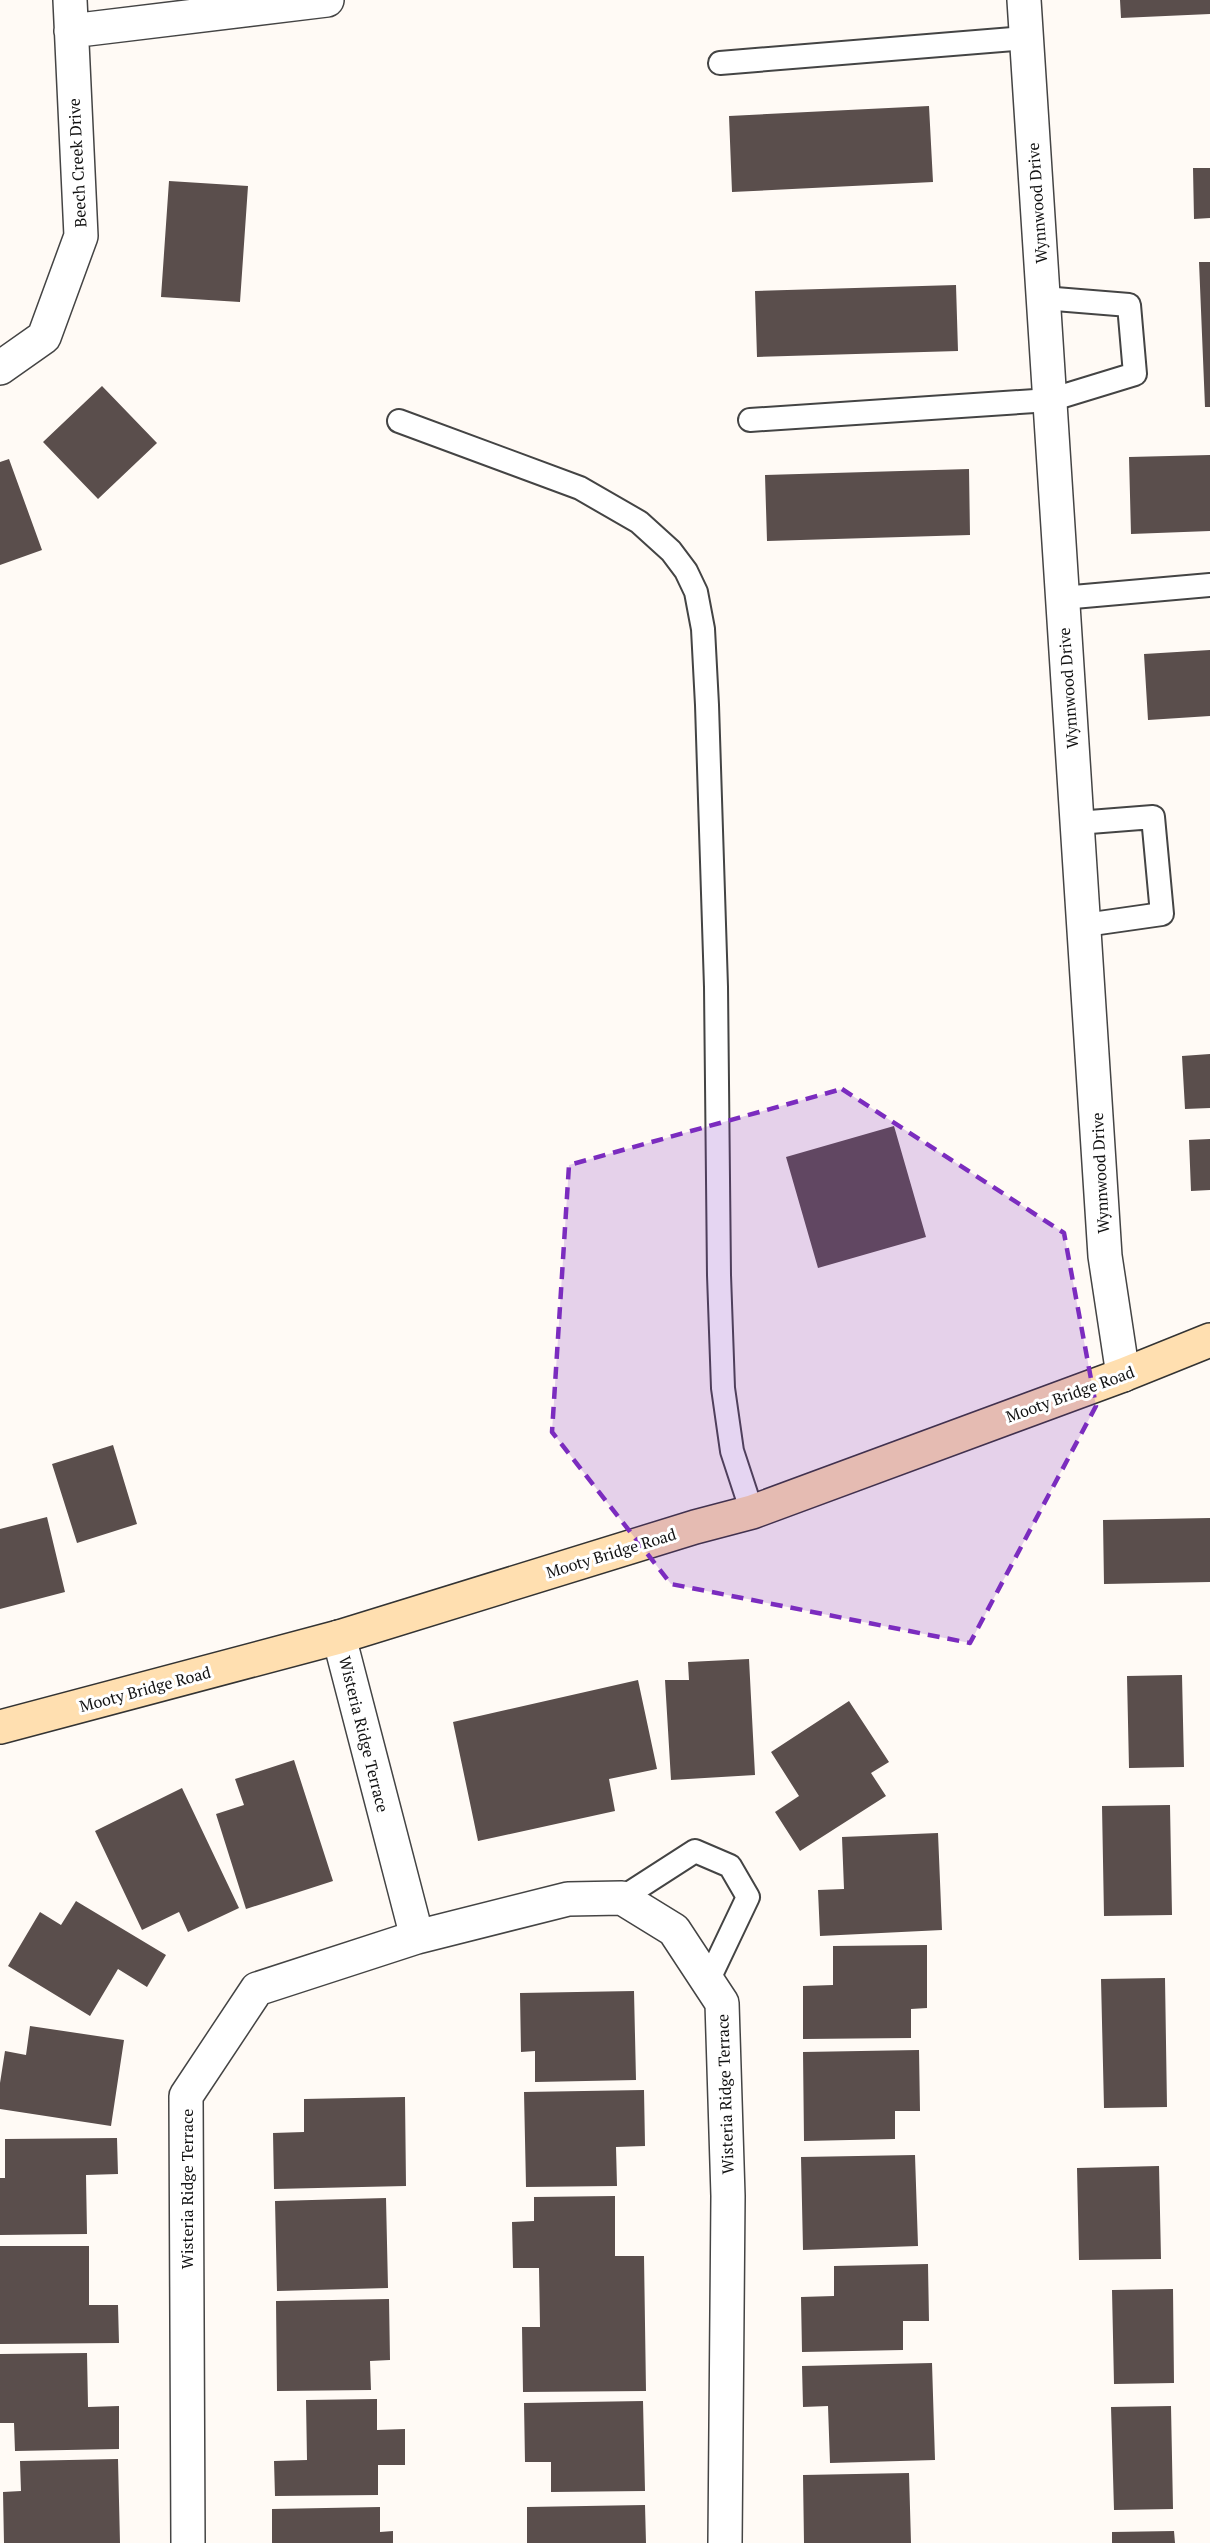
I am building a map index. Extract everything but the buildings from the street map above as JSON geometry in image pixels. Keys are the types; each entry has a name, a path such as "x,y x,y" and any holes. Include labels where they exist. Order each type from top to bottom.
{"main road":[{"name":"Mooty Bridge Road","path":"0,1727 339,1636 695,1527 752,1512 1123,1375 1210,1340"}],"street":[{"path":"71,16 327,0"},
{"name":"Wynnwood Drive","path":"1024,0 1105,1256 1123,1375"},
{"name":"Beech Creek Drive","path":"0,368 44,338 81,236 71,16"},
{"name":"Wisteria Ridge Terrace","path":"339,1636 417,1937"},
{"name":"Wisteria Ridge Terrace","path":"188,2543 186,2096 257,1989 417,1937 568,1899 622,1898 674,1930 722,2003 728,2196 725,2543"}],"lane":[{"path":"720,63 1026,38"},
{"path":"750,420 1050,400 1135,374 1129,305 1043,298"},
{"path":"399,421 580,488 647,530 671,551 686,571 696,592 703,629 716,987 718,1275 723,1388 732,1451 752,1512"},
{"path":"1062,598 1210,585"},
{"path":"1077,823 1153,817 1161,914 1085,925"},
{"path":"622,1898 695,1851 730,1866 748,1897 708,1981"}],"highlighted area":[{"path":"842,1089 1064,1233 1096,1406 970,1643 671,1584 552,1432 569,1165"}]}
